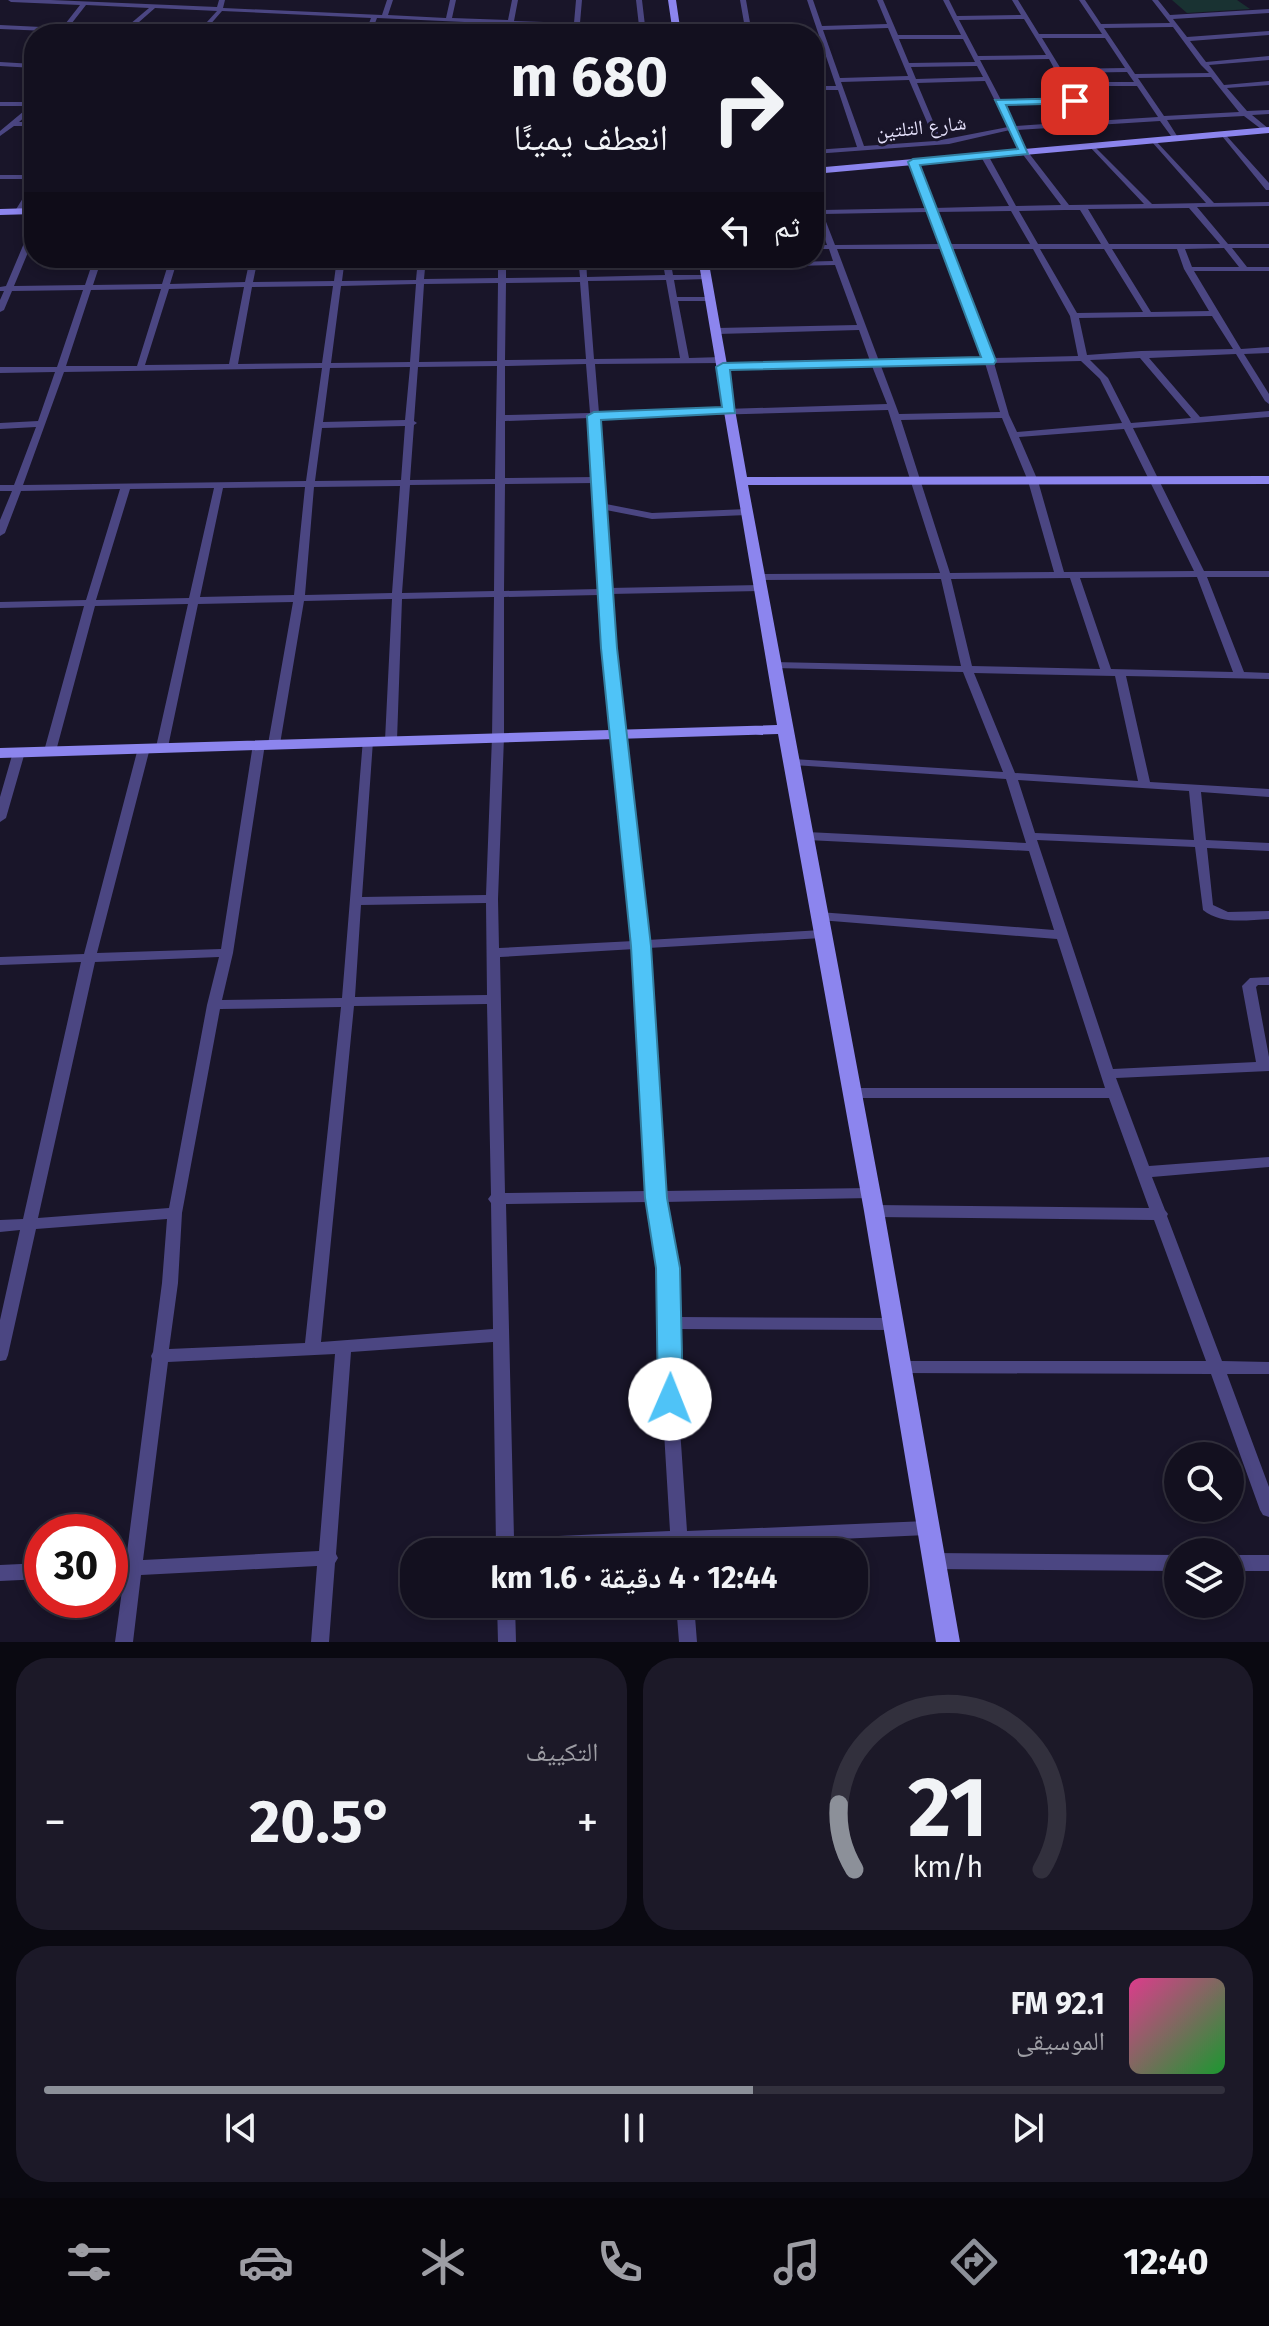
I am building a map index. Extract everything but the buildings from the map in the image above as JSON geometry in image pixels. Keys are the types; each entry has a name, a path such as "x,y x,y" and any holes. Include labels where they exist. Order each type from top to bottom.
{"street":[{"path":"11,0 544,24"},
{"path":"208,24 221,9 222,0"},
{"path":"296,13 300,0"},
{"path":"384,18 390,0"},
{"path":"449,20 453,0"},
{"path":"511,22 515,0"},
{"path":"577,24 579,0"},
{"path":"639,0 641,24"},
{"path":"672,0 676,24"},
{"path":"743,0 747,24"},
{"path":"810,0 819,24"},
{"path":"880,0 939,143"},
{"path":"946,0 1025,152 1067,208"},
{"path":"1015,0 1075,101 1091,122"},
{"path":"1082,0 1176,139"},
{"path":"1155,0 1221,87 1245,114 1268,130"},
{"path":"68,24 84,4"},
{"path":"133,24 152,8"},
{"path":"1168,17 1269,11"},
{"path":"1255,12 1269,21"},
{"path":"955,18 1025,17"},
{"path":"372,24 374,18"},
{"path":"419,24 420,19"},
{"path":"1099,26 1174,25"},
{"path":"824,32 891,26"},
{"path":"0,27 24,28"},
{"path":"1185,39 1269,33"},
{"path":"1036,36 1105,36"},
{"path":"895,37 965,37"},
{"path":"824,39 861,149"},
{"path":"906,65 1049,57"},
{"path":"1203,64 1269,58"},
{"path":"0,64 24,65"},
{"path":"1057,71 1211,75"},
{"path":"824,86 986,79"},
{"path":"1221,87 1269,83"},
{"path":"1065,84 1138,84"},
{"path":"999,102 1075,101"},
{"path":"0,104 24,105"},
{"name":"شارع التلتين","path":"824,151 939,143 1012,128 1269,112"},
{"path":"0,134 24,114"},
{"path":"12,124 24,124"},
{"path":"824,170 1268,130"},
{"path":"1224,135 1269,188"},
{"path":"1154,141 1212,205"},
{"path":"1092,146 1150,206"},
{"path":"984,155 1074,316 1083,358 1104,378 1201,575 1240,675"},
{"path":"913,162 989,361 1005,415 1033,481 1060,575"},
{"path":"0,177 24,177"},
{"path":"19,211 24,203"},
{"path":"824,212 1269,204"},
{"path":"1192,206 1245,269"},
{"path":"1083,208 1148,314"},
{"path":"0,212 24,211"},
{"path":"0,218 24,218"},
{"path":"824,230 893,412 945,574 967,669 1010,775 1114,1093 1269,1510"},
{"path":"1180,246 1188,269 1269,401"},
{"path":"824,247 1269,246"},
{"path":"0,310 5,289 24,250"},
{"path":"824,263 838,263"},
{"path":"0,533 42,424 94,268"},
{"path":"140,369 172,268"},
{"path":"233,368 253,268"},
{"path":"124,1642 170,1283 175,1213 214,1005 299,599 310,483 340,268"},
{"path":"391,740 397,595 417,365 422,268"},
{"path":"502,268 498,737 492,953 505,1538"},
{"path":"584,268 600,480 604,590 641,946 656,1198 668,1268 670,1399 679,1538"},
{"path":"668,268 685,361"},
{"path":"5,289 670,278 702,268"},
{"path":"705,268 948,1642"},
{"path":"1188,269 1269,269"},
{"path":"674,299 711,299"},
{"path":"1074,316 1215,313"},
{"path":"717,331 860,327"},
{"path":"0,370 685,361 875,363 1269,350"},
{"path":"1141,354 1196,418"},
{"path":"501,418 730,410 1005,415"},
{"path":"1016,435 1269,414"},
{"path":"319,425 412,423"},
{"path":"0,426 42,424"},
{"path":"0,488 600,480"},
{"path":"742,481 1269,480"},
{"path":"162,747 219,485"},
{"path":"50,751 126,486"},
{"path":"601,506 652,516 747,512"},
{"path":"0,605 604,590 945,574 1269,574"},
{"path":"1074,574 1106,671"},
{"path":"773,665 1269,676"},
{"path":"1120,672 1145,785"},
{"path":"0,753 785,729"},
{"path":"312,1349 348,1003 367,741"},
{"path":"0,1355 89,958 144,748"},
{"path":"0,818 19,752"},
{"path":"793,762 1269,793"},
{"path":"1195,788 1203,843 1207,907 1214,914 1227,916 1269,915"},
{"path":"807,836 1203,843 1269,847"},
{"path":"356,901 492,899"},
{"path":"819,916 1062,935"},
{"path":"492,953 822,934"},
{"path":"0,961 227,953"},
{"path":"1109,1074 1267,1066 1249,986 1255,981 1269,981"},
{"path":"214,1005 493,999"},
{"path":"851,1093 1114,1093"},
{"path":"1144,1172 1269,1162"},
{"path":"495,1199 872,1202 1161,1214"},
{"path":"0,1226 175,1213"},
{"path":"671,1323 893,1324"},
{"path":"159,1356 312,1349 498,1335"},
{"path":"320,1642 344,1346"},
{"path":"901,1367 1269,1368"},
{"path":"790,1538 927,1528"},
{"path":"128,1568 329,1558"},
{"path":"933,1561 1164,1563"},
{"path":"1244,1563 1269,1563"},
{"path":"0,1573 24,1572"},
{"path":"506,1618 507,1642"},
{"path":"686,1618 688,1642"}],"green space":[{"path":"1172,0 1237,0 1250,9 1187,13"}],"route":[{"path":"670,1399 668,1268 656,1198 641,946 609,648 594,416 730,410 723,367 989,361 913,162 1025,152 999,102 1075,101"}]}
